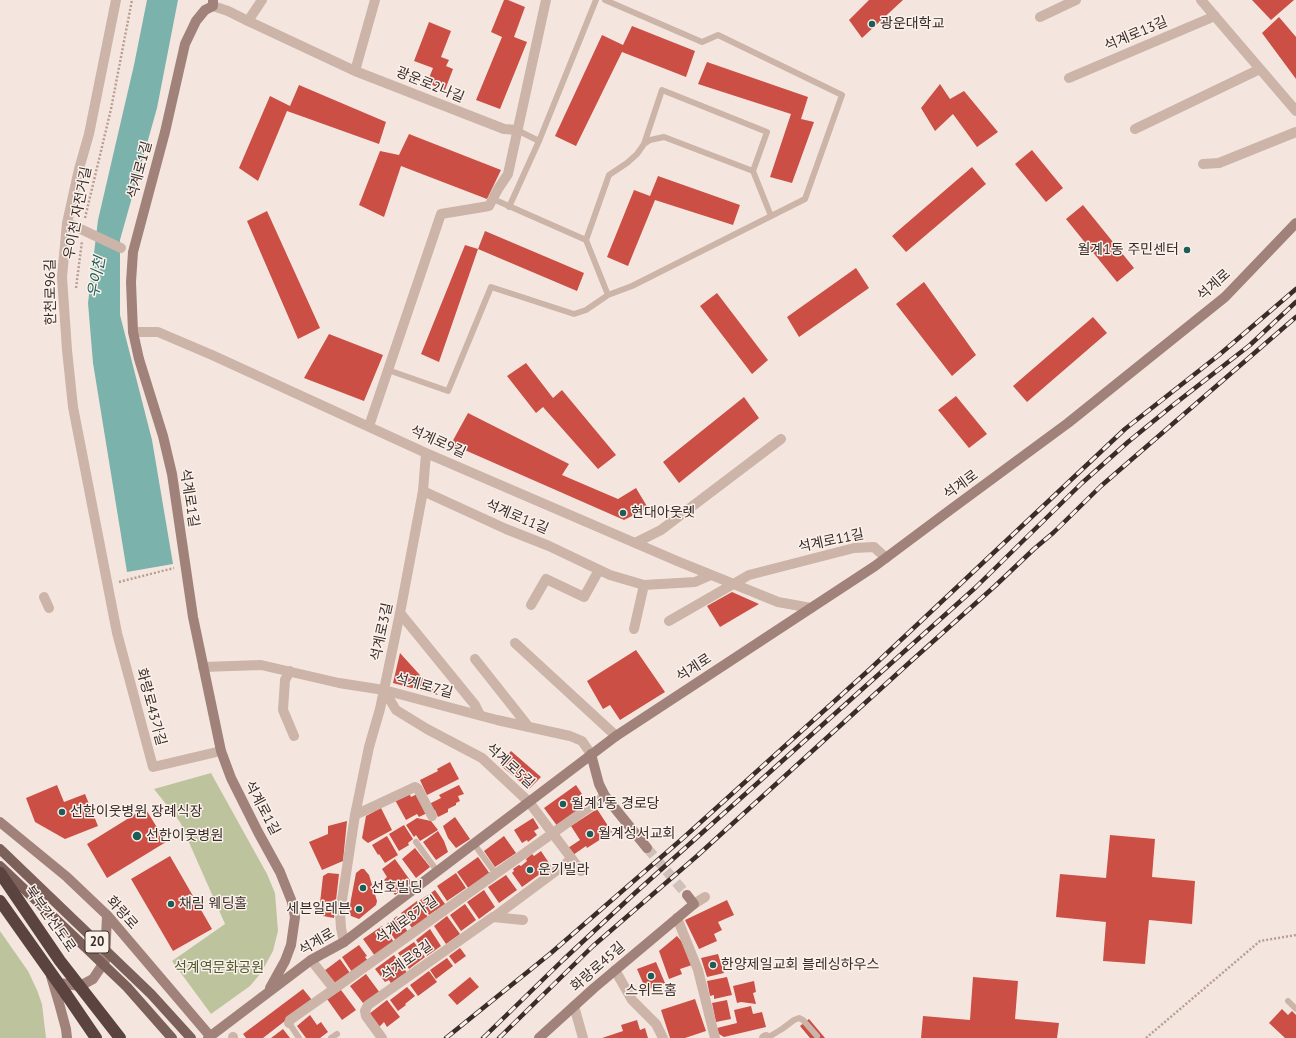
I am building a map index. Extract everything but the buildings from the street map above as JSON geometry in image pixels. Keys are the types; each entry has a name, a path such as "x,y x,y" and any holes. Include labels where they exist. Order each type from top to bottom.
{"highway":[{"name":"북부간선도로","path":"0,874 60,961 120,1038"},
{"path":"0,901 96,1038"}],"main road":[{"name":"20","path":"0,849 151,994 191,1038"},
{"name":"20","path":"0,866 127,987 172,1038"}],"street":[{"name":"한천로96길","path":"107,585 62,351 62,277 78,169 89,134 116,0"},
{"path":"248,21 262,0"},
{"path":"355,71 375,0"},
{"path":"369,426 441,214 489,206 508,174 546,0"},
{"path":"1040,17 1076,0"},
{"path":"1201,0 1296,111"},
{"name":"광운로2나길","path":"213,3 355,71 504,129 517,130"},
{"name":"석계로1길","path":"213,3 196,21 186,44 165,132 133,252 131,282 132,332 163,436 172,474 193,617 221,751 231,778 280,872 292,902 294,917 286,961 268,991"},
{"name":"석계로13길","path":"1069,78 1215,16"},
{"path":"1135,129 1260,69"},
{"path":"1203,164 1219,163 1296,132"},
{"name":"석계로","path":"209,1037 311,960 344,942 616,736 886,558 1068,423 1225,297 1296,223"},
{"path":"70,224 121,248 133,252"},
{"name":"석계로9길","path":"132,332 158,332 426,453 732,584 778,602 811,608"},
{"path":"635,543 661,530 781,439"},
{"name":"석계로3길","path":"344,942 340,913 355,815 369,746 380,709 400,613 423,491 426,453"},
{"name":"석계로11길","path":"423,491 506,529 549,546 610,575 644,585 694,582 711,575"},
{"name":"석계로11길","path":"732,584 748,575 854,548 874,546 886,558"},
{"path":"530,605 546,579 584,597 599,570"},
{"path":"669,621 732,584"},
{"name":"화랑로43가길","path":"107,585 117,633 153,768 221,751"},
{"path":"634,629 644,585"},
{"path":"44,597 49,608"},
{"name":"석계로7길","path":"400,613 475,705 480,715"},
{"path":"515,642 616,736"},
{"path":"475,659 528,726"},
{"name":"석계로7길","path":"203,667 261,665 339,683 384,690 480,715 570,736 582,741 591,754"},
{"path":"290,671 285,680 283,710 294,736"},
{"name":"석계로5길","path":"384,690 396,710 427,729 482,758 529,802 581,871"},
{"path":"591,754 599,784 605,796 647,848"},
{"path":"355,815 415,787 418,789 432,816"},
{"name":"석계로8가길","path":"289,1023 290,1020 605,796"},
{"name":"화랑로","path":"0,822 68,877 107,914 209,1037"},
{"name":"석계로8길","path":"382,1038 366,1016 365,1011 368,1005 572,859"},
{"path":"687,895 694,904"},
{"name":"화랑로45길","path":"539,1038 615,970 694,904 705,897"},
{"path":"0,905 50,972 60,983 80,986 93,979 106,961 107,914"},
{"path":"494,916 523,920"},
{"path":"677,918 698,970 715,1038"},
{"path":"311,960 334,989"},
{"path":"615,970 632,1000 656,1024 663,1038"},
{"path":"50,972 66,1029 67,1038"},
{"path":"574,1006 583,1038"}],"lane":[{"path":"509,207 539,141 596,0"},
{"path":"388,370 448,392 491,287 574,314 586,310 608,295 632,286 805,199 842,95 718,35 702,42 605,0"},
{"path":"608,295 586,240 609,175 627,163 637,154 644,144 662,90 767,132 753,171 771,216"},
{"path":"517,130 539,141"},
{"path":"644,144 654,139 664,137 753,171"},
{"path":"493,199 586,240"},
{"path":"416,842 437,872"},
{"path":"474,844 496,874"},
{"path":"1288,1001 1296,1009"},
{"path":"766,1038 782,1030 794,1020 799,1018 817,1036"},
{"path":"289,1023 299,1038"},
{"path":"331,1038 337,1034"}],"path":[{"name":"우이천 자전거길","path":"84,225 86,210 111,109 132,0"},
{"name":"우이천 자전거길","path":"76,291 82,240"},
{"path":"107,585 185,565"},
{"path":"1146,1038 1260,941 1296,935"}],"green space":[{"name":"석계역문화공원","path":"211,773 267,874 275,893 278,931 273,951 261,973 250,986 211,1014 172,961 225,924 180,822 154,789"},
{"path":"0,931 28,971 37,990 42,1004 46,1038 0,1038"}],"water":[{"name":"우이천","path":"147,0 178,0 157,108 120,240 120,315 152,440 173,564 127,572 93,363 88,303 98,220 134,65"}],"tunnel":[{"path":"647,848 687,895"}],"railway":[{"path":"446,1038 551,953 682,839 869,670 1125,429 1219,355 1296,289"},
{"path":"483,1038 563,960 635,893 975,588 1082,483 1128,442 1250,345 1296,302"},
{"path":"499,1038 593,946 697,856 1053,533 1101,486 1296,317"}],"place":[{"name":"광운대학교","path":"872,24"},
{"name":"월계1동 주민센터","path":"1187,250"},
{"name":"현대아웃렛","path":"623,513"},
{"name":"월계1동 경로당","path":"563,804"},
{"name":"선한이웃병원 장례식장","path":"62,812"},
{"name":"월계성서교회","path":"590,834"},
{"name":"선한이웃병원","path":"137,836"},
{"name":"운기빌라","path":"530,870"},
{"name":"선호빌딩","path":"363,888"},
{"name":"채림 웨딩홀","path":"171,904"},
{"name":"세븐일레븐","path":"359,909"},
{"name":"한양제일교회 블레싱하우스","path":"713,965"},
{"name":"스위트홈","path":"651,976"}]}
